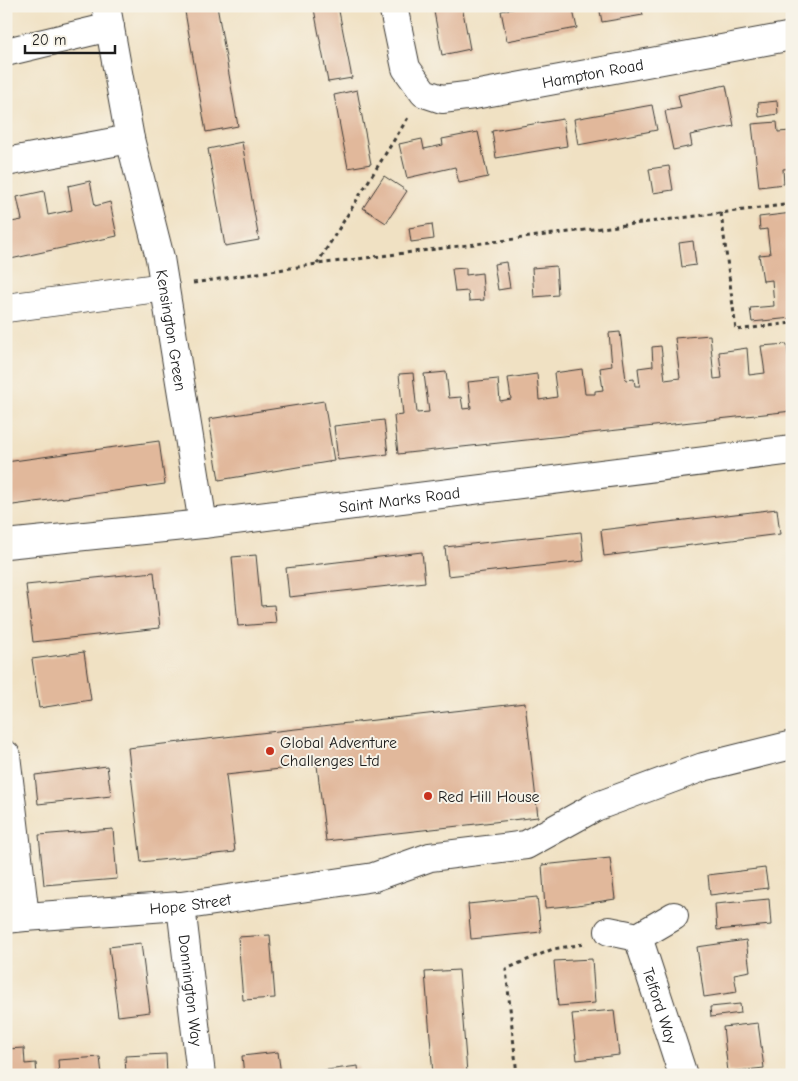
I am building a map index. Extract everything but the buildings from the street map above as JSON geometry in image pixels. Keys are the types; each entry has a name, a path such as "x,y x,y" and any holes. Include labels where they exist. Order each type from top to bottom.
{"street":[{"path":"394,6 406,68 424,93"},
{"name":"Kensington Green","path":"6,52 108,16 130,139 160,258 203,524"},
{"name":"Hampton Road","path":"424,93 442,99 474,95 792,36"},
{"path":"6,162 130,139"},
{"path":"6,308 165,287"},
{"name":"Saint Marks Road","path":"6,544 203,524 792,450"},
{"name":"Hope Street","path":"16,918 181,906 374,877 430,857 526,845 595,807 703,767 792,745"},
{"path":"6,755 16,918"},
{"name":"Donnington Way","path":"181,906 201,1075"},
{"path":"609,930 638,937 674,916"},
{"name":"Telford Way","path":"638,937 683,1075"}],"path":[{"path":"317,264 424,93"},
{"path":"165,287 317,264 792,204"},
{"path":"720,214 736,330 792,323"},
{"path":"517,1075 506,969 553,949 601,942 609,930"}],"place":[{"name":"Global Adventure Challenges Ltd","path":"270,751"},
{"name":"Red Hill House","path":"428,796"}]}
